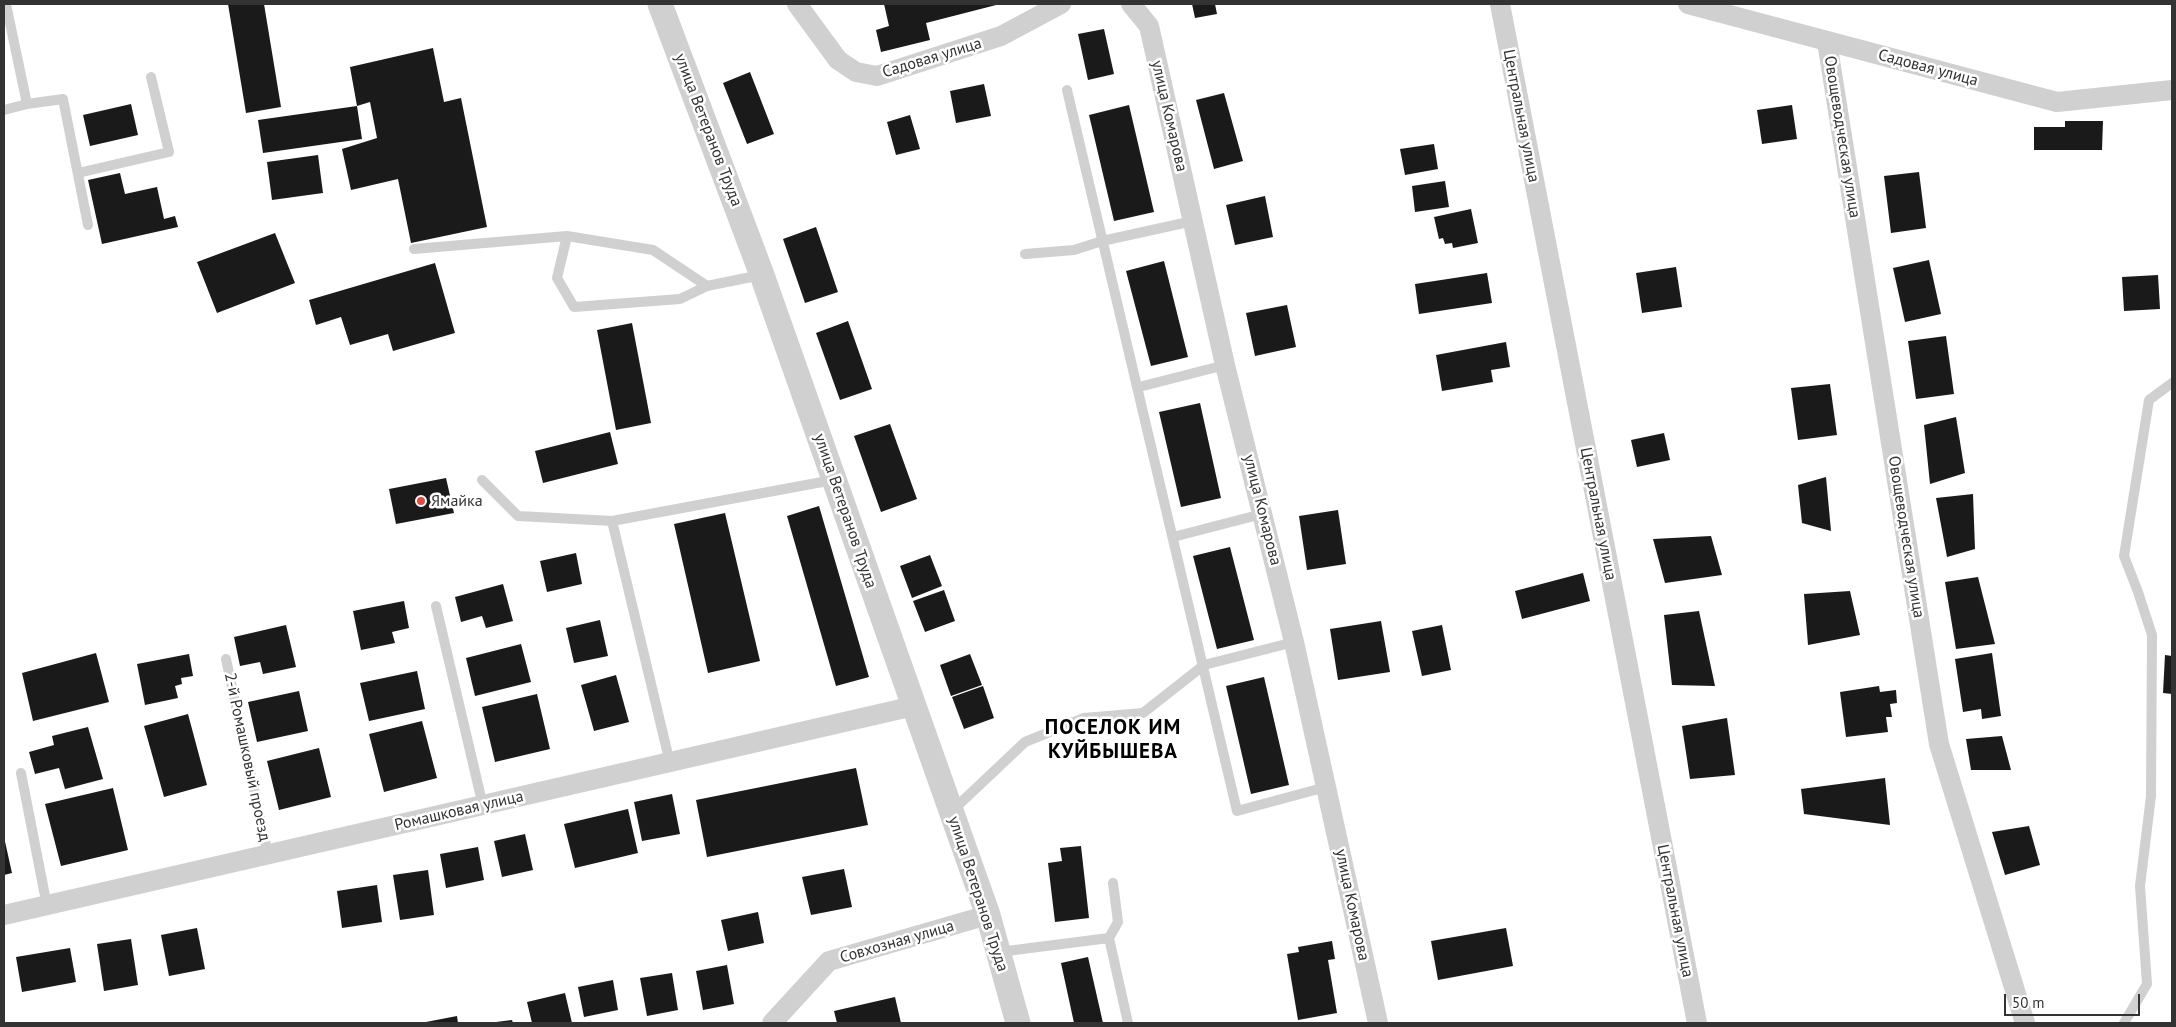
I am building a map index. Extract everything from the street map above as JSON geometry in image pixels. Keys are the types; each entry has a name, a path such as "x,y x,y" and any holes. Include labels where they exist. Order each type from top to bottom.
{"street":[{"name":"улица Ветеранов Труда","path":"660,4 762,275 988,915 1018,1023"},
{"name":"Садовая улица","path":"797,4 838,60 856,72 877,76 1002,36 1061,4"},
{"name":"улица Комарова","path":"1131,4 1149,26 1226,365 1294,642 1378,1023"},
{"name":"Центральная улица","path":"1500,4 1697,1023"},
{"name":"Садовая улица","path":"1688,4 2057,102 2172,90"},
{"name":"Овощеводческая улица","path":"1826,42 1939,744 2025,1023"},
{"name":"Ромашковая улица","path":"4,915 670,764 914,706"},
{"name":"Совхозная улица","path":"772,1023 830,962 988,915"}],"lane":[{"path":"6,4 27,104"},
{"path":"78,172 169,152 151,77"},
{"path":"1067,90 1102,241 1139,387 1237,811 1326,787"},
{"path":"4,110 27,104 63,99 88,225"},
{"path":"1024,254 1074,250 1102,241 1193,221"},
{"path":"567,236 557,278 574,307 680,299 707,286 762,275"},
{"path":"414,249 567,236 653,250 707,286"},
{"path":"1139,387 1226,365"},
{"path":"2124,1023 2147,984 2140,886 2151,796 2152,635 2124,556 2149,400 2172,383"},
{"path":"482,480 518,516 612,521 834,480"},
{"path":"1173,536 1262,514"},
{"path":"612,521 670,764"},
{"path":"436,606 483,806"},
{"path":"951,812 1025,742 1084,718 1143,713 1204,665 1294,642"},
{"name":"2-й Ромашковый проезд","path":"226,658 268,855"},
{"path":"21,773 47,906"},
{"path":"1113,883 1118,922 1110,938 1128,1023"},
{"path":"999,952 1110,938"}],"building":[{"path":"228,4 264,4 281,107 246,113"},
{"path":"884,4 1000,4 926,23 930,40 881,52 876,30 889,26"},
{"path":"1192,4 1215,4 1217,14 1195,18"},
{"path":"1104,29 1114,74 1088,80 1078,34"},
{"path":"433,48 444,102 461,98 487,227 411,243 398,179 351,190 342,149 377,138 370,102 357,106 350,67"},
{"path":"750,72 774,134 747,144 723,83"},
{"path":"984,84 991,116 956,123 950,91"},
{"path":"1224,93 1243,161 1214,169 1196,100"},
{"path":"131,104 138,135 90,146 83,115"},
{"path":"1129,105 1154,212 1114,221 1089,115"},
{"path":"1792,105 1797,139 1762,144 1757,110"},
{"path":"357,106 362,139 263,153 258,120"},
{"path":"910,115 920,149 896,155 887,122"},
{"path":"2065,121 2103,121 2102,150 2034,150 2034,127 2065,127"},
{"path":"1434,144 1438,169 1405,175 1400,149"},
{"path":"318,155 323,193 272,200 267,162"},
{"path":"1919,172 1926,228 1891,233 1884,176"},
{"path":"120,173 125,194 157,187 164,219 175,216 178,227 102,244 88,180"},
{"path":"1445,181 1449,207 1415,212 1412,186"},
{"path":"1265,196 1273,237 1235,245 1226,205"},
{"path":"1471,209 1478,243 1453,248 1452,243 1445,244 1443,238 1439,239 1434,217"},
{"path":"816,227 838,292 805,303 783,239"},
{"path":"275,233 295,283 217,313 197,262"},
{"path":"1929,260 1941,314 1905,322 1893,268"},
{"path":"1164,261 1188,357 1151,366 1126,271"},
{"path":"435,263 455,333 393,351 388,334 350,345 341,317 316,325 309,300"},
{"path":"1676,267 1682,307 1642,313 1636,273"},
{"path":"1487,273 1492,303 1419,314 1415,284"},
{"path":"2158,275 2160,309 2124,311 2122,277"},
{"path":"1287,305 1296,347 1255,356 1246,313"},
{"path":"848,321 872,389 840,400 816,333"},
{"path":"632,323 651,423 616,430 597,330"},
{"path":"1946,336 1954,394 1916,399 1908,341"},
{"path":"1506,342 1510,367 1491,370 1493,382 1442,391 1436,355"},
{"path":"1830,384 1837,435 1798,440 1791,388"},
{"path":"1200,403 1221,498 1181,507 1159,412"},
{"path":"1956,417 1965,473 1930,484 1924,425"},
{"path":"890,424 917,499 881,512 854,436"},
{"path":"610,432 618,464 543,483 535,451"},
{"path":"1664,433 1670,460 1637,467 1631,440"},
{"path":"1826,477 1831,531 1802,523 1798,485"},
{"name":"Ямайка","path":"446,478 454,513 396,524 389,489"},
{"path":"1973,494 1975,549 1947,557 1936,498"},
{"path":"819,506 869,677 836,686 787,516"},
{"path":"1338,510 1346,564 1307,570 1299,516"},
{"path":"725,513 760,661 708,673 674,524"},
{"path":"1711,536 1722,575 1665,583 1653,539"},
{"path":"1230,547 1254,640 1217,649 1193,556"},
{"path":"576,553 582,584 547,592 540,561"},
{"path":"930,555 942,586 912,598 900,566"},
{"path":"1583,573 1590,601 1522,619 1515,591"},
{"path":"1978,577 1995,644 1956,649 1945,582"},
{"path":"503,584 513,621 486,628 482,616 461,622 455,597"},
{"path":"944,590 955,621 925,632 913,601"},
{"path":"1850,591 1860,635 1808,645 1804,594"},
{"path":"404,601 409,628 392,632 395,643 361,650 353,611"},
{"path":"1699,611 1715,686 1672,685 1664,615"},
{"path":"600,620 608,656 574,663 566,628"},
{"path":"1381,621 1390,672 1338,680 1330,629"},
{"path":"286,625 296,667 263,674 260,662 240,666 234,637"},
{"path":"1442,625 1451,670 1422,676 1412,631"},
{"path":"521,644 531,682 475,696 466,658"},
{"path":"96,653 109,702 33,721 22,673"},
{"path":"1992,653 2001,716 1982,719 1981,709 1963,712 1955,659"},
{"path":"189,654 193,676 181,678 182,684 175,686 178,698 145,705 137,664"},
{"path":"970,654 982,685 951,696 940,665"},
{"path":"2165,655 2172,656 2172,694 2163,693"},
{"path":"417,671 425,709 369,721 360,683"},
{"path":"616,675 629,722 594,731 581,685"},
{"path":"1264,677 1289,785 1251,794 1226,686"},
{"path":"983,686 994,718 964,729 952,697"},
{"path":"1879,686 1880,692 1896,690 1897,703 1890,704 1892,717 1886,717 1888,732 1846,737 1840,692"},
{"path":"299,691 308,731 257,742 248,702"},
{"path":"537,694 550,749 495,762 482,707"},
{"path":"188,714 207,785 164,797 144,726"},
{"path":"1727,718 1735,775 1690,779 1682,726"},
{"path":"422,721 437,778 384,792 369,734"},
{"path":"88,727 103,779 65,789 59,768 35,774 29,752 54,745 52,736"},
{"path":"2002,736 2011,770 1971,770 1966,739"},
{"path":"319,748 331,797 279,810 267,761"},
{"path":"856,768 868,825 707,857 696,800"},
{"path":"1885,778 1890,825 1804,814 1801,789"},
{"path":"113,788 128,850 61,866 45,804"},
{"path":"672,794 680,834 642,841 634,802"},
{"path":"628,809 638,853 575,868 564,824"},
{"path":"2029,826 2040,865 2005,875 1992,832"},
{"path":"525,834 533,870 502,877 494,841"},
{"path":"4,837 12,873 4,875"},
{"path":"1081,846 1089,918 1055,922 1048,863 1062,861 1060,848"},
{"path":"478,847 484,880 446,888 440,854"},
{"path":"844,869 852,907 811,915 802,877"},
{"path":"428,870 434,915 400,920 393,875"},
{"path":"377,885 382,922 342,928 337,891"},
{"path":"758,912 764,943 728,951 721,920"},
{"path":"197,928 205,969 169,976 161,935"},
{"path":"1506,928 1513,966 1438,980 1431,941"},
{"path":"131,939 138,985 104,991 97,944"},
{"path":"1332,941 1335,959 1328,960 1337,1013 1298,1020 1287,954 1299,952 1298,947"},
{"path":"70,948 76,982 22,992 16,957"},
{"path":"1088,957 1103,1023 1074,1023 1061,963"},
{"path":"727,965 734,1004 703,1010 696,971"},
{"path":"672,973 678,1010 647,1016 640,978"},
{"path":"613,980 618,1010 584,1017 578,987"},
{"path":"565,993 572,1023 532,1023 527,1002"},
{"path":"895,997 901,1023 837,1023 834,1011"},
{"path":"457,1016 458,1023 426,1023 426,1022"},
{"path":"512,1020 513,1023 496,1023 496,1022"}],"place":[{"name":"Ямайка","path":"421,501"}],"district":[{"name":"ПОСЕЛОК ИМ КУЙБЫШЕВА","path":"1113,740"}]}
